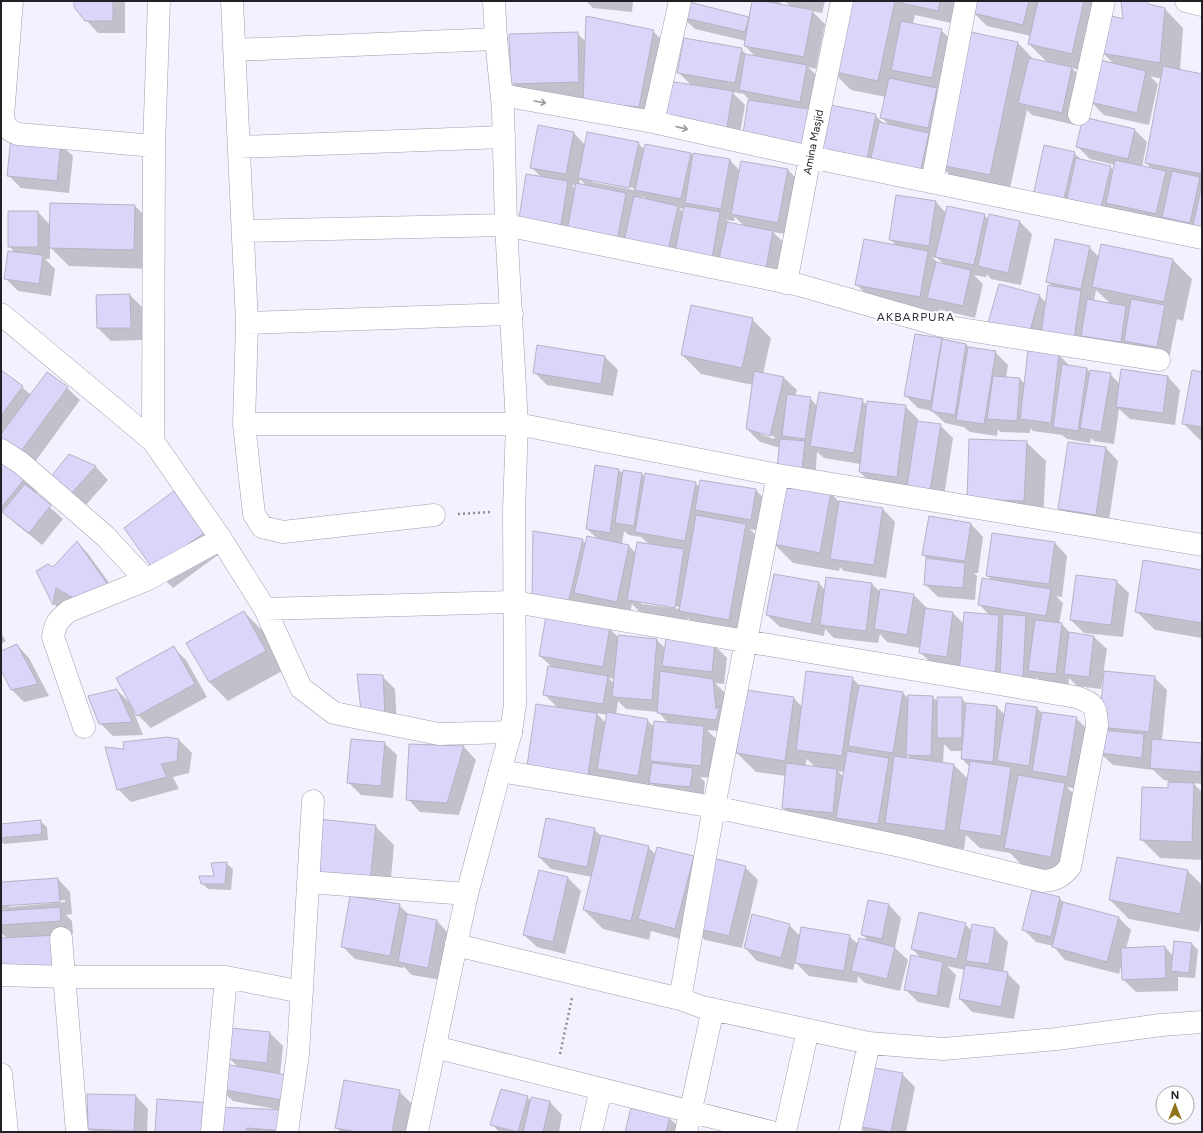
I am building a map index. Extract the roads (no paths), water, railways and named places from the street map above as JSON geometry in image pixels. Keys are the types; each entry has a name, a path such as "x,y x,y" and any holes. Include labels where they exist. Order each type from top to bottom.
{"street":[{"path":"12,1 3,116 5,125 9,130 18,134 154,146"},
{"path":"153,441 154,146 159,1"},
{"path":"232,1 247,323 244,424 254,514 262,527 283,532 434,515"},
{"path":"421,1131 435,1047 467,894 511,732 516,704 514,511 518,424 506,224 502,95 496,39 494,1"},
{"path":"653,122 680,1"},
{"name":"Amina Masjid","path":"786,282 842,1"},
{"path":"932,182 966,1"},
{"path":"1079,114 1104,1"},
{"path":"1186,1 1202,5"},
{"path":"234,50 496,39"},
{"path":"502,95 653,122 810,157 1202,238"},
{"path":"239,147 504,137"},
{"path":"243,231 506,224 786,282 942,326 1159,360"},
{"path":"1,314 153,441 221,539 265,609 301,688 334,714 439,734 511,732"},
{"path":"247,323 512,314"},
{"path":"244,424 518,424 778,475 1202,545"},
{"path":"1,450 21,463 105,536 146,580"},
{"path":"680,999 745,641 778,475"},
{"path":"84,727 53,637 54,627 59,619 69,611 146,580 221,539"},
{"path":"265,609 514,602 1076,697 1090,702 1096,711 1097,726 1070,866 1061,877 1053,880 1043,881 905,847 714,807 500,772"},
{"path":"287,1132 298,1054 313,801"},
{"path":"308,882 467,894"},
{"path":"61,938 77,1132"},
{"path":"456,945 680,999 702,1007 870,1043 943,1049 1057,1039 1160,1025 1202,1022"},
{"path":"1,975 65,977 226,977 302,992"},
{"path":"212,1132 226,977"},
{"path":"688,1122 713,1009"},
{"path":"786,1132 808,1030"},
{"path":"850,1132 870,1043"},
{"path":"435,1047 601,1089 688,1122 771,1132"},
{"path":"1,1074 7,1132"},
{"path":"591,1132 601,1089"}],"district":[{"name":"AKBARPURA","path":"916,317"}]}
